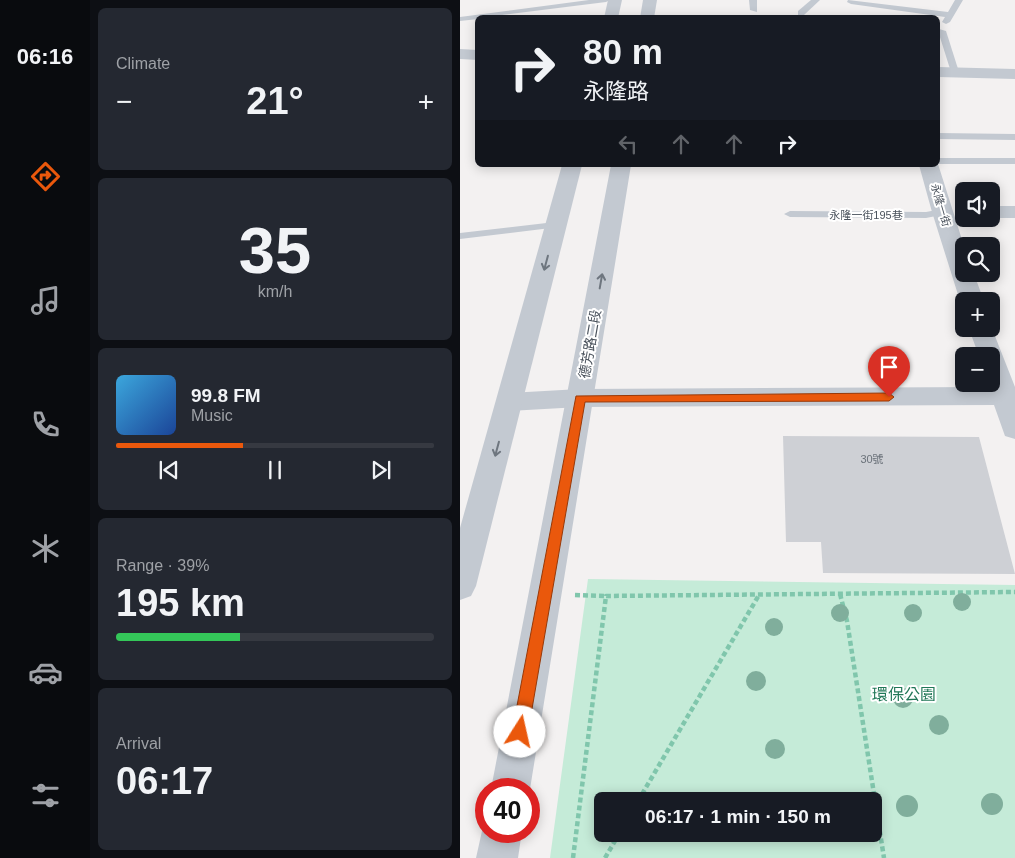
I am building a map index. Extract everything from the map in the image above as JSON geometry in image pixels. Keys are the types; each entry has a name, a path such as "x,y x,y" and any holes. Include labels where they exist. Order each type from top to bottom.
{"street":[{"path":"612,15 615,0"},
{"path":"648,15 650,0"},
{"path":"460,54 475,55"},
{"path":"940,72 1015,74"},
{"path":"460,586 571,167"},
{"name":"德芳路二段","path":"512,778 621,167"},
{"name":"永隆一街","path":"930,167 942,212 969,292"},
{"path":"942,212 955,212"},
{"path":"1000,212 1015,212"},
{"path":"1000,375 1010,396 1015,429"},
{"path":"509,402 580,398 1010,396"},
{"path":"497,858 500,843"}],"lane":[{"path":"484,15 606,0"},
{"path":"753,0 754,10"},
{"path":"801,14 816,0"},
{"path":"940,17 948,18 959,0"},
{"path":"851,2 930,15"},
{"path":"460,18 475,16"},
{"path":"942,31 955,72"},
{"path":"940,136 1015,137"},
{"path":"940,161 1015,161"},
{"name":"永隆一街195巷","path":"790,214 926,215 942,212"},
{"path":"460,236 556,225"}],"path":[{"path":"573,858 606,596 1015,592"},
{"path":"643,792 759,594"},
{"path":"840,594 847,621 884,858"},
{"path":"605,858 614,842"}],"green space":[{"name":"環保公園","path":"588,579 1015,585 1015,858 550,858"}],"building":[{"path":"783,436 979,437 1015,574 823,573 821,542 786,542"}],"route":[{"path":"520,732 580,398 889,397"}]}
